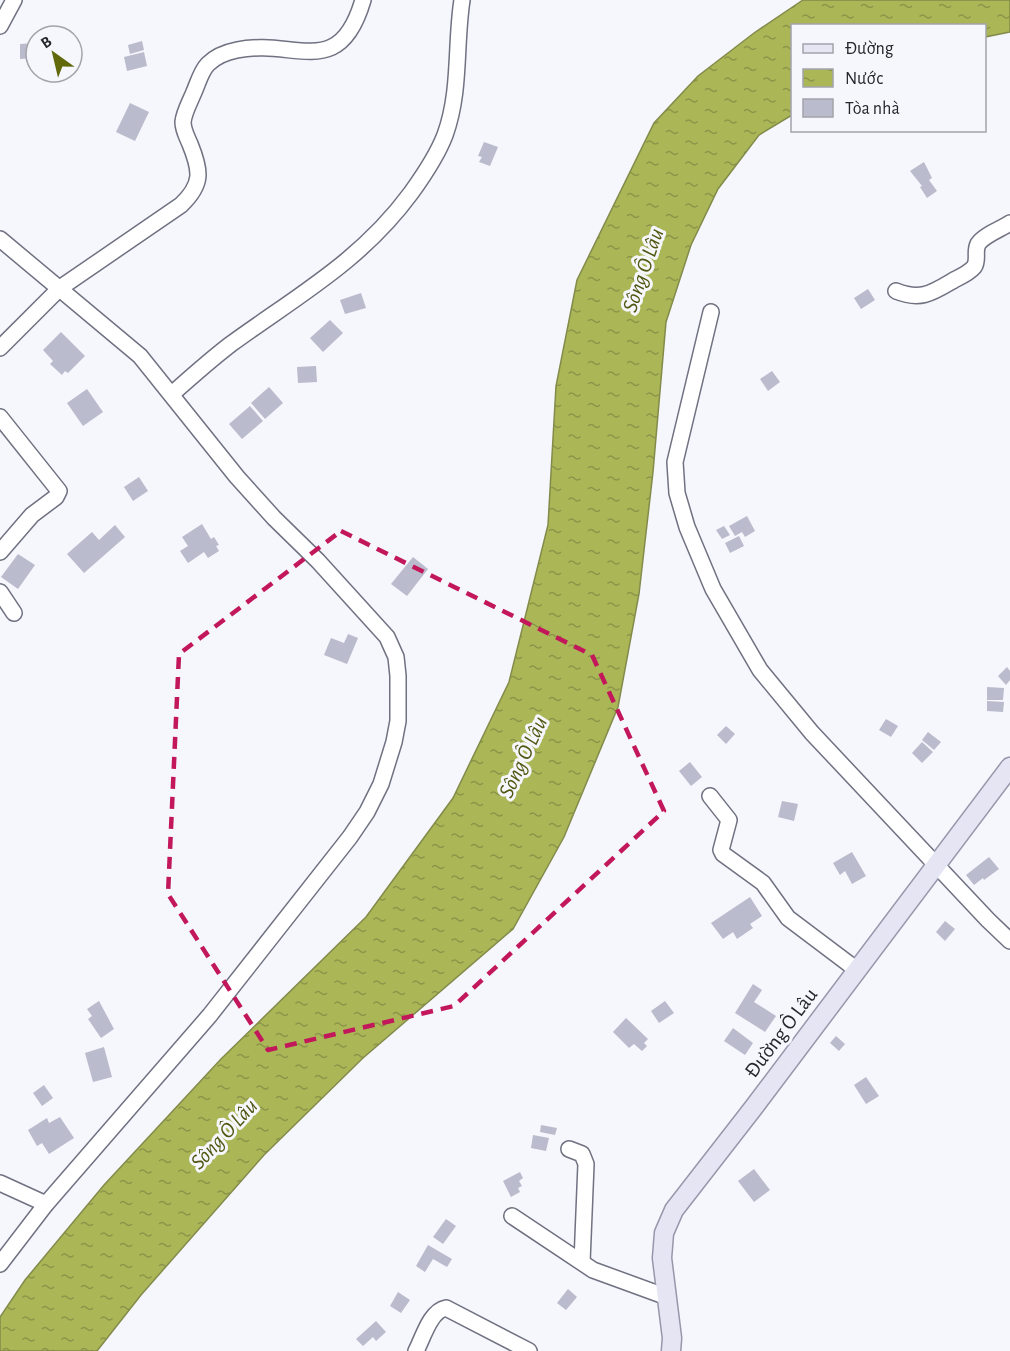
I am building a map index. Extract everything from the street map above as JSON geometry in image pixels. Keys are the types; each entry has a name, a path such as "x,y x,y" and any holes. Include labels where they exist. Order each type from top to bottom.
{"main road":[{"name":"Đường Ô Lâu","path":"671,1351 672,1338 662,1258 664,1233 674,1210 1010,767"}],"street":[{"path":"0,26 14,0"},
{"path":"0,348 60,288 181,205 190,196 198,181 199,173 183,120 202,72 208,63 231,52 245,49 318,52 333,48 345,38 363,0"},
{"path":"172,394 216,356 310,290 360,249 381,230 419,182 441,143 451,116 455,98 462,0"},
{"path":"896,291 908,296 925,295 970,271 976,264 977,248 980,242 1010,224"},
{"path":"0,239 140,356 237,477 387,637 396,657 398,676 398,721 381,784 367,812 350,837 210,1015 46,1204 0,1264"},
{"path":"711,312 675,462 676,493 713,589 732,624 772,685 812,733 1010,941"},
{"path":"0,417 59,491 56,497 32,515 0,552"},
{"path":"0,591 14,612"},
{"path":"710,796 729,820 721,850 723,855 763,883 788,918 857,970"},
{"path":"569,1149 582,1154 586,1164 582,1262"},
{"path":"0,1183 46,1204"},
{"path":"512,1216 601,1274 667,1297"},
{"path":"416,1351 435,1314 446,1308 530,1351"}],"highlighted area":[{"path":"341,531 592,655 664,811 454,1006 268,1050 168,894 179,654"}],"water":[{"name":"Sông Ô Lâu","path":"803,0 1010,0 1010,32 986,37 986,24 791,24 791,116 759,135 718,189 691,245 666,322 653,472 639,594 618,707 564,837 513,929 363,1058 264,1155 141,1295 97,1351 0,1351 0,1317 25,1280 104,1185 221,1059 366,917 453,798 509,682 548,525 556,386 577,280 654,123 698,76 754,33"}],"building":[{"path":"142,41 144,50 130,54 128,45"},
{"path":"20,44 24,44 24,59 20,59"},
{"path":"144,52 147,66 127,71 124,57"},
{"path":"130,103 149,112 135,141 116,132"},
{"path":"484,142 498,147 490,166 479,162 482,157 478,156"},
{"path":"924,162 932,178 929,180 937,191 927,198 920,187 922,186 910,171"},
{"path":"868,289 875,300 861,309 854,298"},
{"path":"361,293 366,308 345,314 340,300"},
{"path":"330,320 343,333 323,352 310,338"},
{"path":"61,332 85,356 68,373 65,371 62,375 50,364 53,361 43,350"},
{"path":"316,366 317,382 298,383 297,367"},
{"path":"772,371 780,382 768,391 760,379"},
{"path":"269,387 283,403 265,419 251,403"},
{"path":"87,389 103,412 83,426 67,403"},
{"path":"250,406 263,421 242,439 229,424"},
{"path":"139,477 148,491 133,501 124,487"},
{"path":"747,516 755,531 745,537 742,532 735,536 729,526"},
{"path":"202,524 211,539 214,537 219,545 216,546 219,551 208,558 204,552 188,563 180,551 188,546 182,537"},
{"path":"115,525 125,537 84,573 67,554 92,532 99,540"},
{"path":"724,526 730,535 722,539 716,530"},
{"path":"739,536 744,546 730,553 725,543"},
{"path":"18,554 35,565 18,589 1,577"},
{"path":"413,557 428,569 407,596 391,584"},
{"path":"348,634 358,638 347,664 324,655 331,638 344,643"},
{"path":"1007,667 1010,671 1010,680 1006,685 998,676"},
{"path":"987,687 1004,688 1003,700 987,700"},
{"path":"987,701 1004,702 1003,712 987,711"},
{"path":"886,719 898,726 891,737 879,730"},
{"path":"726,726 735,734 726,744 717,735"},
{"path":"928,732 941,742 934,750 922,740"},
{"path":"922,742 933,752 922,763 912,753"},
{"path":"690,762 702,777 691,786 679,771"},
{"path":"782,801 798,804 794,821 778,817"},
{"path":"852,852 866,876 852,884 845,871 840,875 833,863"},
{"path":"989,857 999,869 974,885 966,875"},
{"path":"750,897 762,916 750,924 753,928 737,939 733,932 723,939 711,923"},
{"path":"945,921 955,929 945,941 936,932"},
{"path":"753,984 762,990 754,1002 776,1016 765,1032 735,1013"},
{"path":"99,1001 114,1029 101,1038 88,1019 92,1016 87,1009"},
{"path":"665,1001 674,1013 659,1023 651,1011"},
{"path":"626,1018 648,1039 644,1043 647,1046 642,1051 634,1044 629,1048 613,1032"},
{"path":"733,1028 753,1043 745,1055 724,1041"},
{"path":"836,1036 845,1044 839,1051 830,1043"},
{"path":"104,1047 112,1077 93,1082 85,1053"},
{"path":"866,1077 879,1096 866,1104 854,1085"},
{"path":"44,1085 53,1098 42,1106 33,1093"},
{"path":"60,1117 74,1138 49,1154 42,1143 37,1146 28,1130 47,1118 49,1123"},
{"path":"541,1125 557,1128 555,1135 540,1132"},
{"path":"533,1135 549,1138 546,1151 531,1148"},
{"path":"754,1169 770,1190 754,1202 738,1181"},
{"path":"520,1172 523,1178 519,1181 522,1186 518,1188 520,1192 511,1197 503,1181"},
{"path":"446,1219 456,1226 443,1244 433,1237"},
{"path":"428,1245 452,1259 447,1267 433,1259 425,1272 416,1266"},
{"path":"568,1289 577,1297 566,1310 557,1303"},
{"path":"398,1292 410,1300 401,1313 390,1306"},
{"path":"376,1321 386,1332 376,1341 373,1337 363,1346 356,1339"}]}
